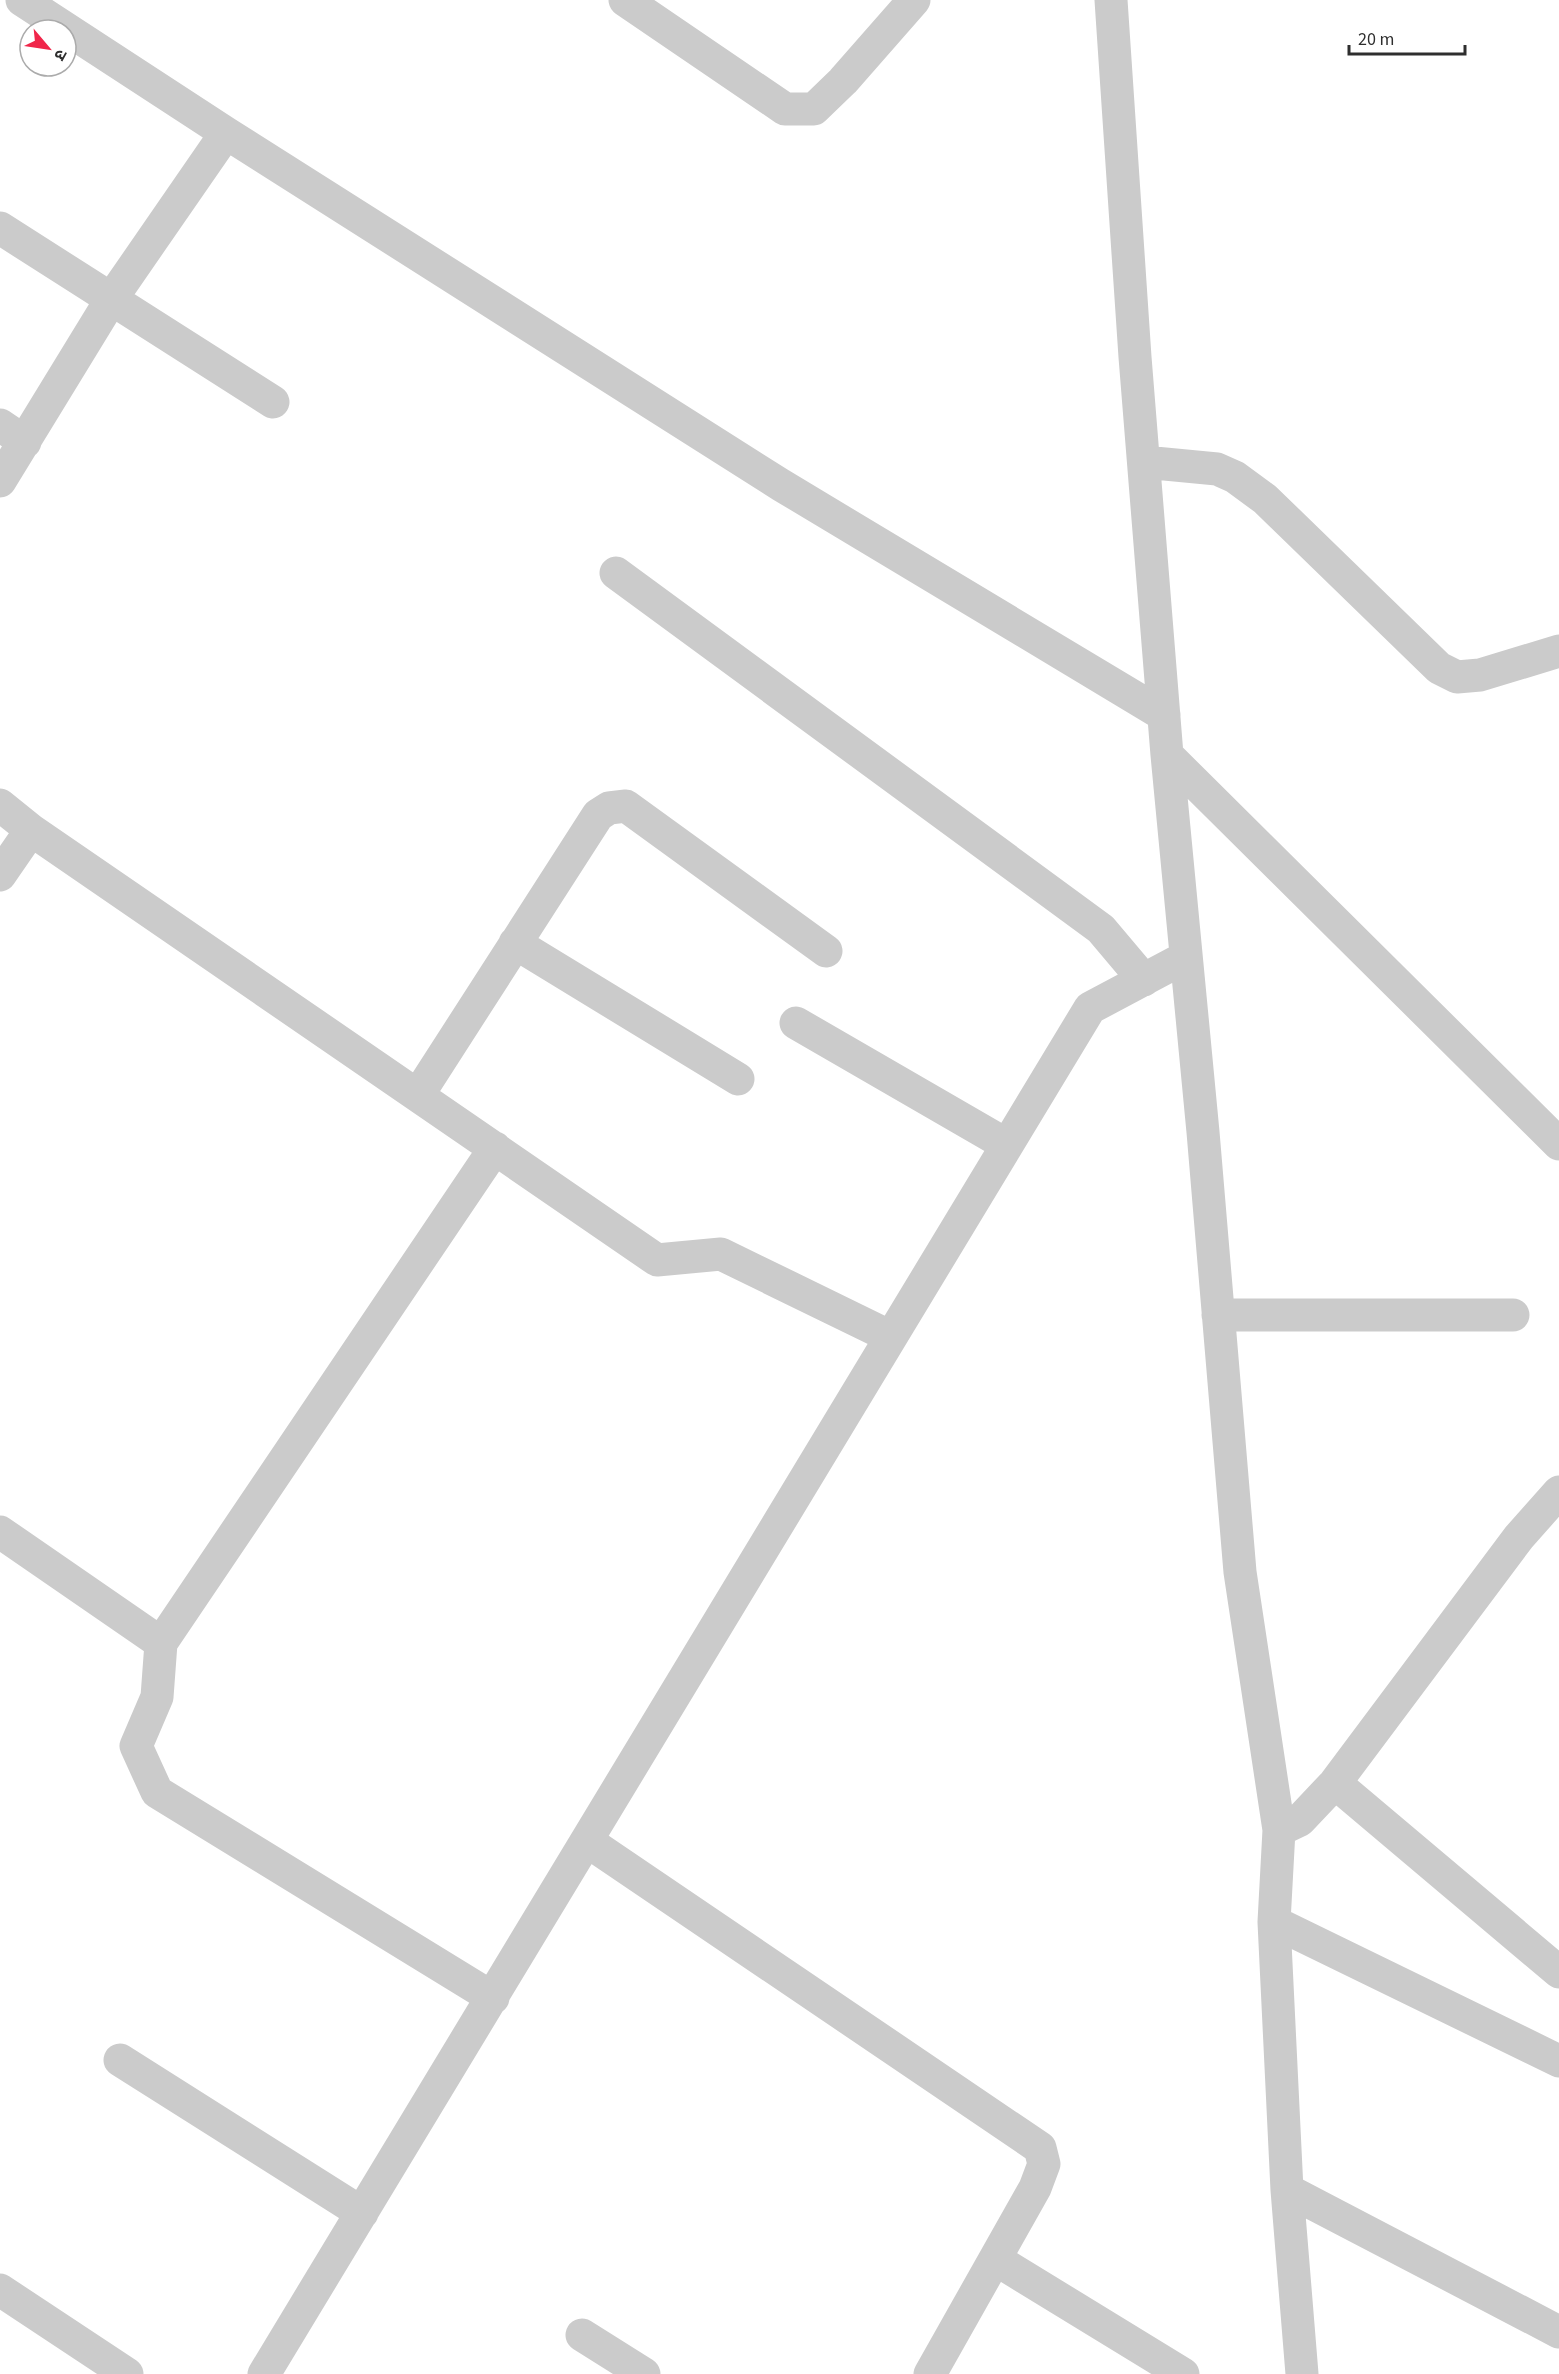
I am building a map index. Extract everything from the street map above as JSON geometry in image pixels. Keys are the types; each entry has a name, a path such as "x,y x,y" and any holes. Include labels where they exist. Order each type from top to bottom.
{"street":[{"path":"22,0 226,133 781,485 1164,715"},
{"path":"625,0 785,109 814,109 843,81 914,0"},
{"path":"1111,0 1167,755 1240,1572 1279,1830 1274,1922 1287,2190 1302,2374"},
{"path":"0,482 12,434 111,298 226,133"},
{"path":"0,228 273,402"},
{"path":"1144,462 1217,468 1235,477 1265,499 1439,668 1457,676 1480,675 1559,651"},
{"path":"616,573 1101,928 1144,980"},
{"path":"1167,755 1559,1144"},
{"path":"0,805 31,830 657,1260 721,1254 891,1337"},
{"path":"417,1095 598,815 609,808 626,806 826,951"},
{"path":"0,874 31,830"},
{"path":"515,943 738,1079"},
{"path":"264,2374 1090,1008 1186,957"},
{"path":"796,1023 1007,1145"},
{"path":"493,1998 157,1792 136,1746 157,1697 161,1643 495,1148"},
{"path":"1218,1315 1513,1315"},
{"path":"1279,1830 1300,1821 1335,1783 1519,1537 1559,1492"},
{"path":"0,1532 161,1643"},
{"path":"1335,1783 1559,1972"},
{"path":"587,1841 1040,2148 1044,2164 1035,2188 930,2374"},
{"path":"1274,1922 1559,2061"},
{"path":"120,2060 362,2213"},
{"path":"1287,2190 1559,2332"},
{"path":"995,2259 1183,2374"},
{"path":"0,2290 127,2374"},
{"path":"582,2336 644,2374"}]}
